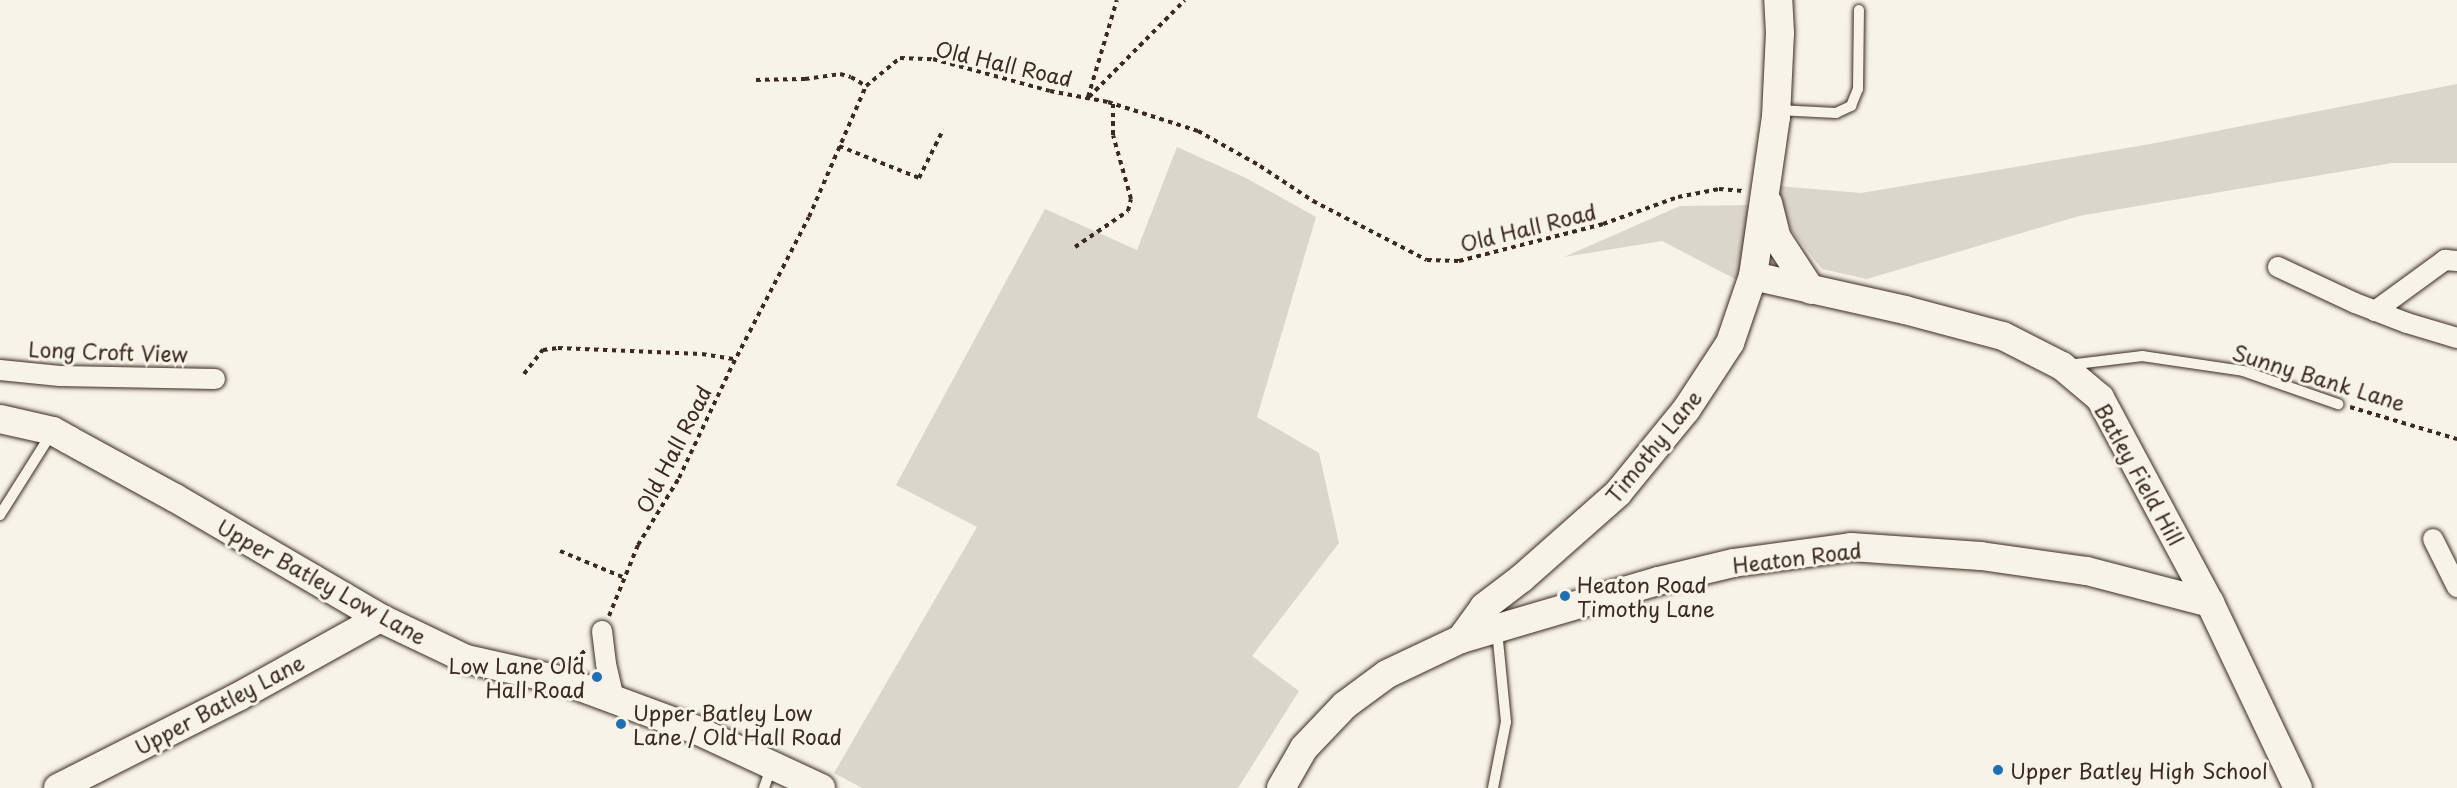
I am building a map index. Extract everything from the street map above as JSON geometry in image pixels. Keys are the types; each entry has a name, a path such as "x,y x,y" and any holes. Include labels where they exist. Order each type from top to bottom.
{"street":[{"name":"Timothy Lane","path":"1281,788 1304,748 1345,705 1387,674 1461,639 1484,607 1522,578 1618,493 1686,410 1730,342 1753,276 1765,192 1776,110 1780,33 1778,0"},
{"path":"1765,192 1777,238 1811,290"},
{"path":"2376,311 2445,260 2457,261"},
{"path":"2278,267 2376,311 2457,338"},
{"name":"Batley Field Hill","path":"1753,276 1905,310 2003,336 2062,366 2100,398 2210,603 2298,788"},
{"name":"Long Croft View","path":"0,370 60,376 214,379"},
{"name":"Upper Batley Low Lane","path":"0,419 53,431 175,498 380,618 466,659 564,681 694,729 768,776 821,788"},
{"path":"2433,539 2457,587"},
{"name":"Heaton Road","path":"1461,639 1658,581 1732,563 1851,547 1981,556 2087,571 2210,603"},
{"name":"Upper Batley Lane","path":"58,788 238,696 380,618"},
{"path":"602,631 614,700"}],"lane":[{"path":"1776,110 1836,113 1851,106 1858,89 1859,10"},
{"name":"Sunny Bank Lane","path":"2062,366 2142,356 2243,371 2338,404"},
{"path":"0,515 53,431"},
{"path":"1492,788 1506,722 1497,628"}],"path":[{"path":"1088,98 1117,0"},
{"path":"1088,98 1185,0"},
{"name":"Old Hall Road","path":"564,681 573,663 602,631 638,544 679,478 735,359 809,217 866,86 900,58 933,59 1050,91 1113,103 1198,131 1260,166 1313,201 1427,260 1458,261 1603,224 1678,197 1719,189 1765,192"},
{"path":"756,80 805,79 840,74 851,76 866,86"},
{"path":"1075,246 1128,211 1131,199 1113,135 1113,103"},
{"path":"839,146 919,178 943,130"},
{"path":"524,374 543,350 558,348 702,354 735,359"},
{"name":"Sunny Bank Lane","path":"2338,404 2457,439"},
{"path":"560,551 625,578"}],"shaded area":[{"path":"2457,84 2457,163 2392,163 2079,216 1867,279 1822,269 1791,230 1777,186 1861,193 2150,144"},
{"path":"1177,147 1246,178 1316,217 1257,417 1319,453 1339,543 1252,656 1299,691 1238,788 862,788 834,773 977,527 896,485 1045,209 1137,250"},
{"path":"1750,205 1739,281 1662,241 1564,257 1680,206"}],"place":[{"name":"Heaton Road Timothy Lane","path":"1565,596"},
{"name":"Low Lane Old Hall Road","path":"597,677"},
{"name":"Upper Batley Low Lane / Old Hall Road","path":"621,724"},
{"name":"Upper Batley High School","path":"1998,770"}]}
